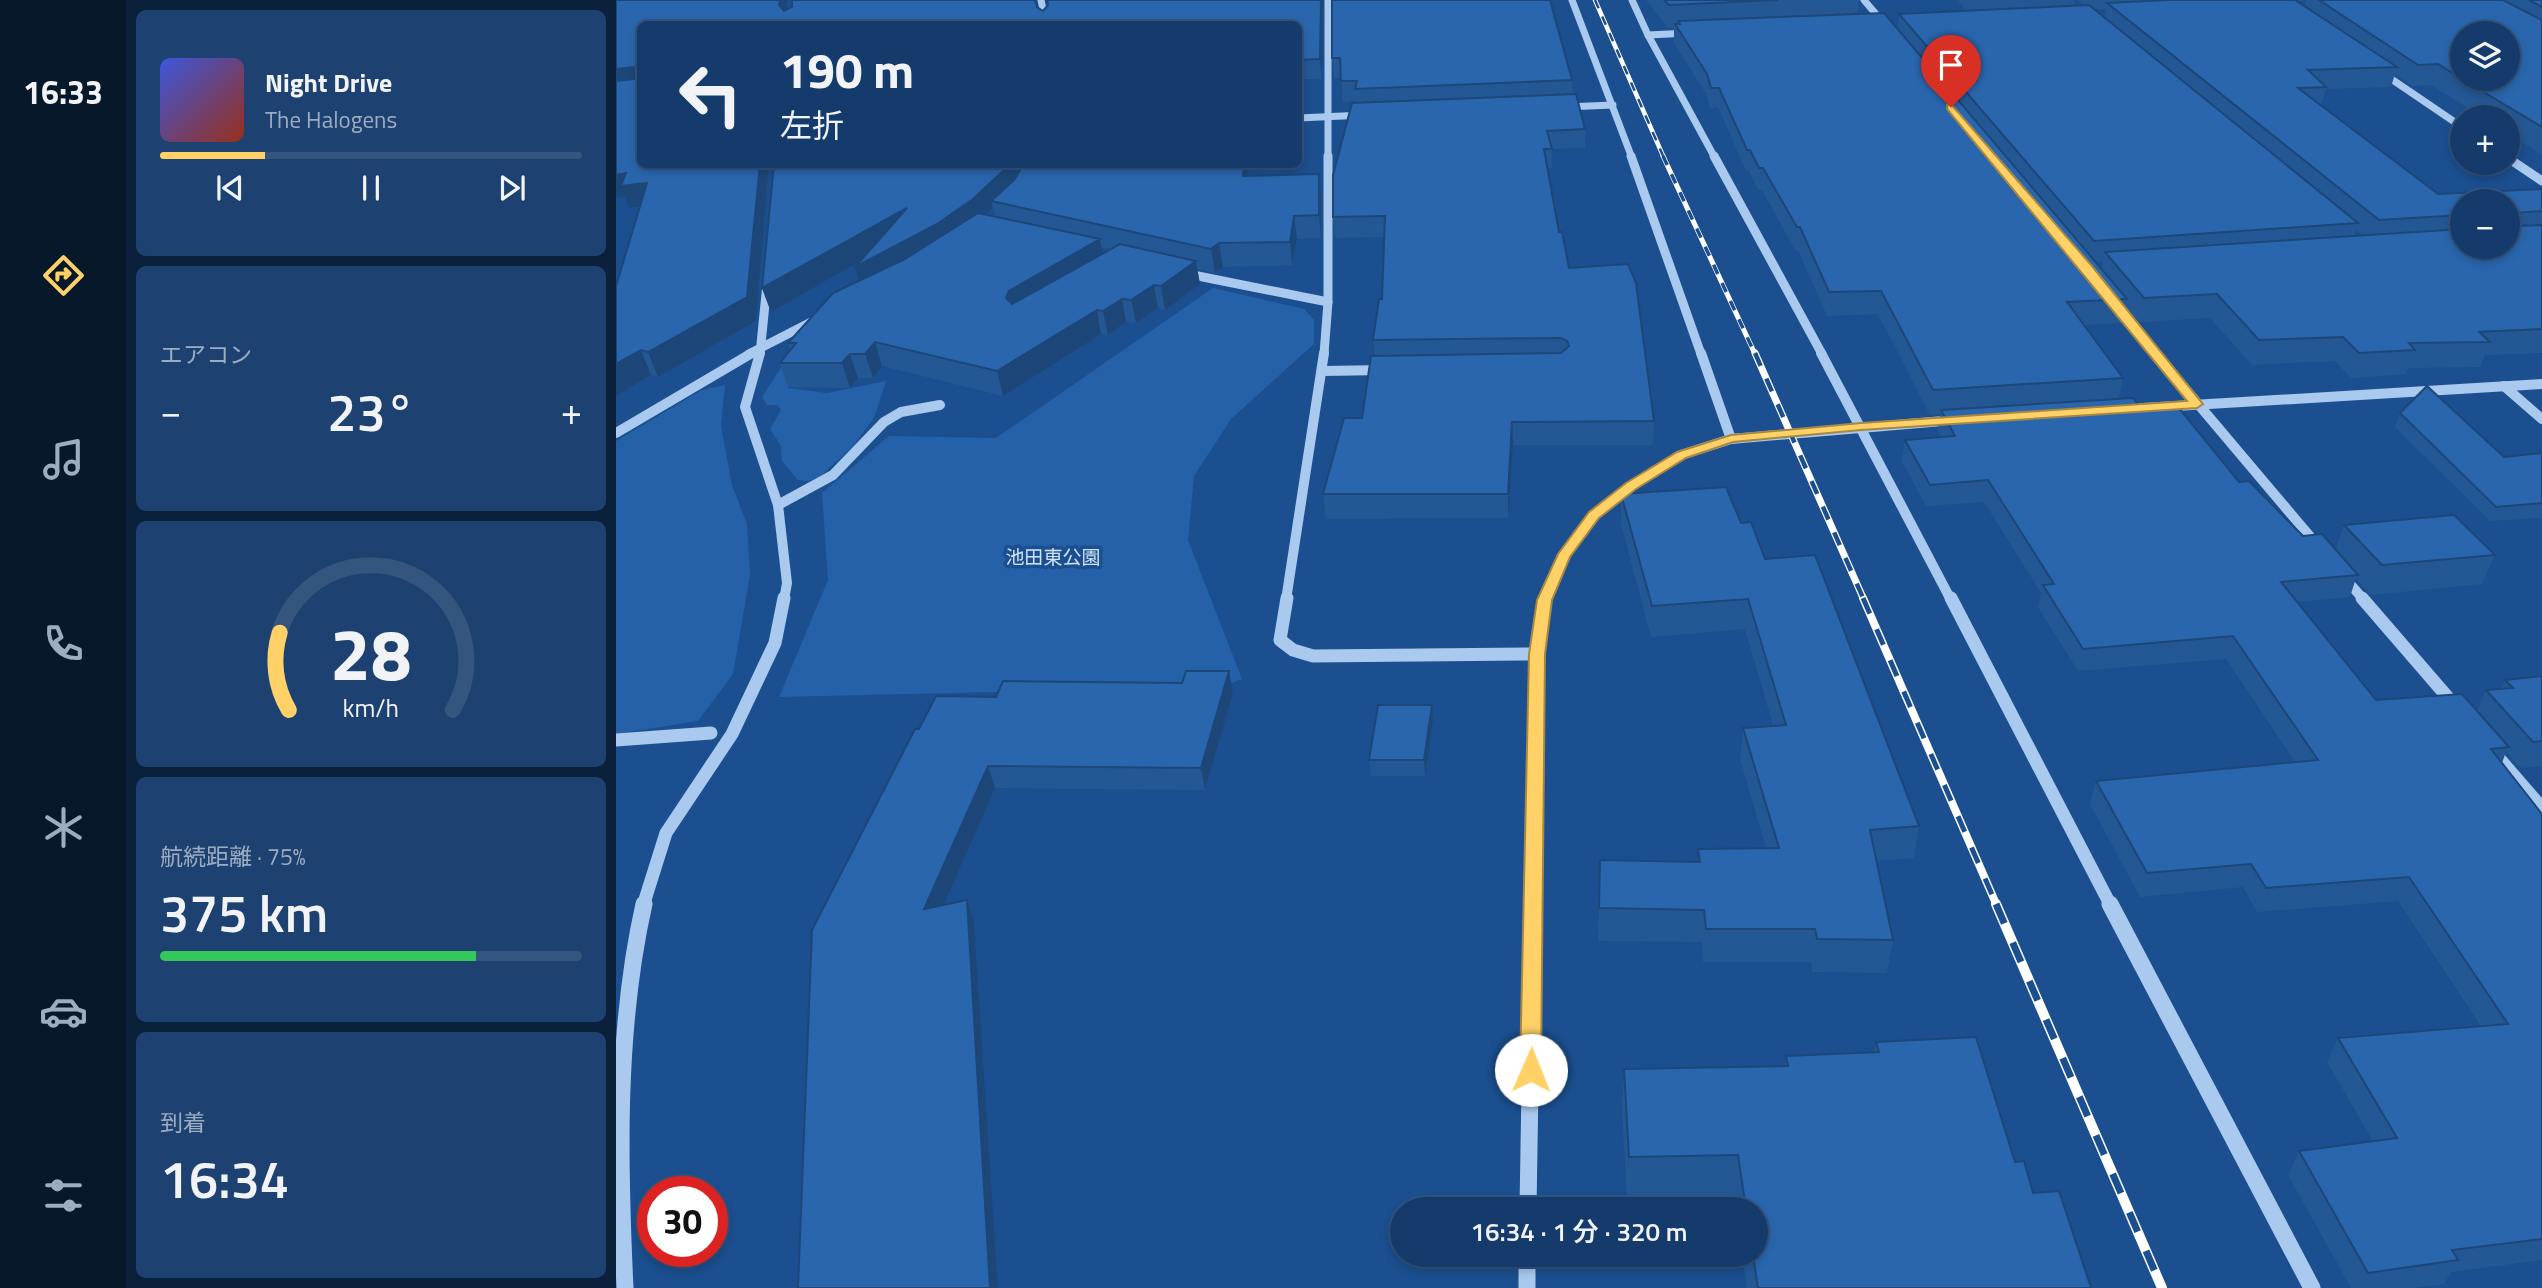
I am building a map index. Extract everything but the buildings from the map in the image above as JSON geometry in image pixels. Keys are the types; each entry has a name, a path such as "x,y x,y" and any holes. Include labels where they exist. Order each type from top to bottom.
{"street":[{"path":"1041,0 1045,21"},
{"path":"1328,0 1328,302 1323,370 1280,640 1293,650 1313,656 1537,654"},
{"path":"1572,0 1613,105 1731,439"},
{"path":"1632,0 1648,35 1861,426 2312,1288"},
{"path":"1864,0 1892,33"},
{"path":"1869,23 1897,22"},
{"path":"1648,35 1703,32"},
{"path":"2373,66 2450,119"},
{"path":"1558,107 1613,105"},
{"path":"1302,118 1368,115"},
{"path":"2520,166 2542,181"},
{"path":"1176,271 1328,302"},
{"path":"625,1288 618,1144 619,1047 633,940 666,833 732,734 775,643 787,583 778,505 745,407 762,347 767,275"},
{"path":"2104,289 2197,404 2326,555"},
{"path":"616,433 762,347 825,316"},
{"path":"1323,370 1393,370"},
{"path":"2116,410 2542,384"},
{"path":"2504,387 2542,419"},
{"path":"778,505 833,475 884,422 901,412 940,405"},
{"path":"1528,1197 1537,654 1545,600 1563,557 1594,515 1631,486 1681,455 1731,439 1969,419"},
{"path":"2334,566 2461,713"},
{"path":"616,740 711,733"},
{"path":"2488,745 2542,808"},
{"path":"1527,1267 1527,1288"}],"green space":[{"name":"池田東公園","path":"1213,288 1304,309 1314,320 1314,344 1231,419 1194,476 1188,540 1242,679 1221,687 779,697 828,580 822,493 889,436 996,438"},
{"path":"794,347 800,356 788,388 827,393 886,381 874,418 854,445 821,476 809,481 798,480 782,461 781,446 770,429 781,410 778,405 767,405 762,397"},
{"path":"725,385 721,426 732,485 747,524 750,575 733,674 698,721 616,734 616,441 702,390"}],"railway":[{"path":"1595,0 1664,158"},
{"path":"1663,156 1755,354"},
{"path":"1755,353 1864,600"},
{"path":"1863,598 1997,906"},
{"path":"1996,904 2162,1288"}],"route":[{"path":"1531,1070 1537,654 1545,600 1563,557 1594,515 1631,486 1681,455 1731,439 1861,426 2197,404 2088,269 1951,107"}]}
